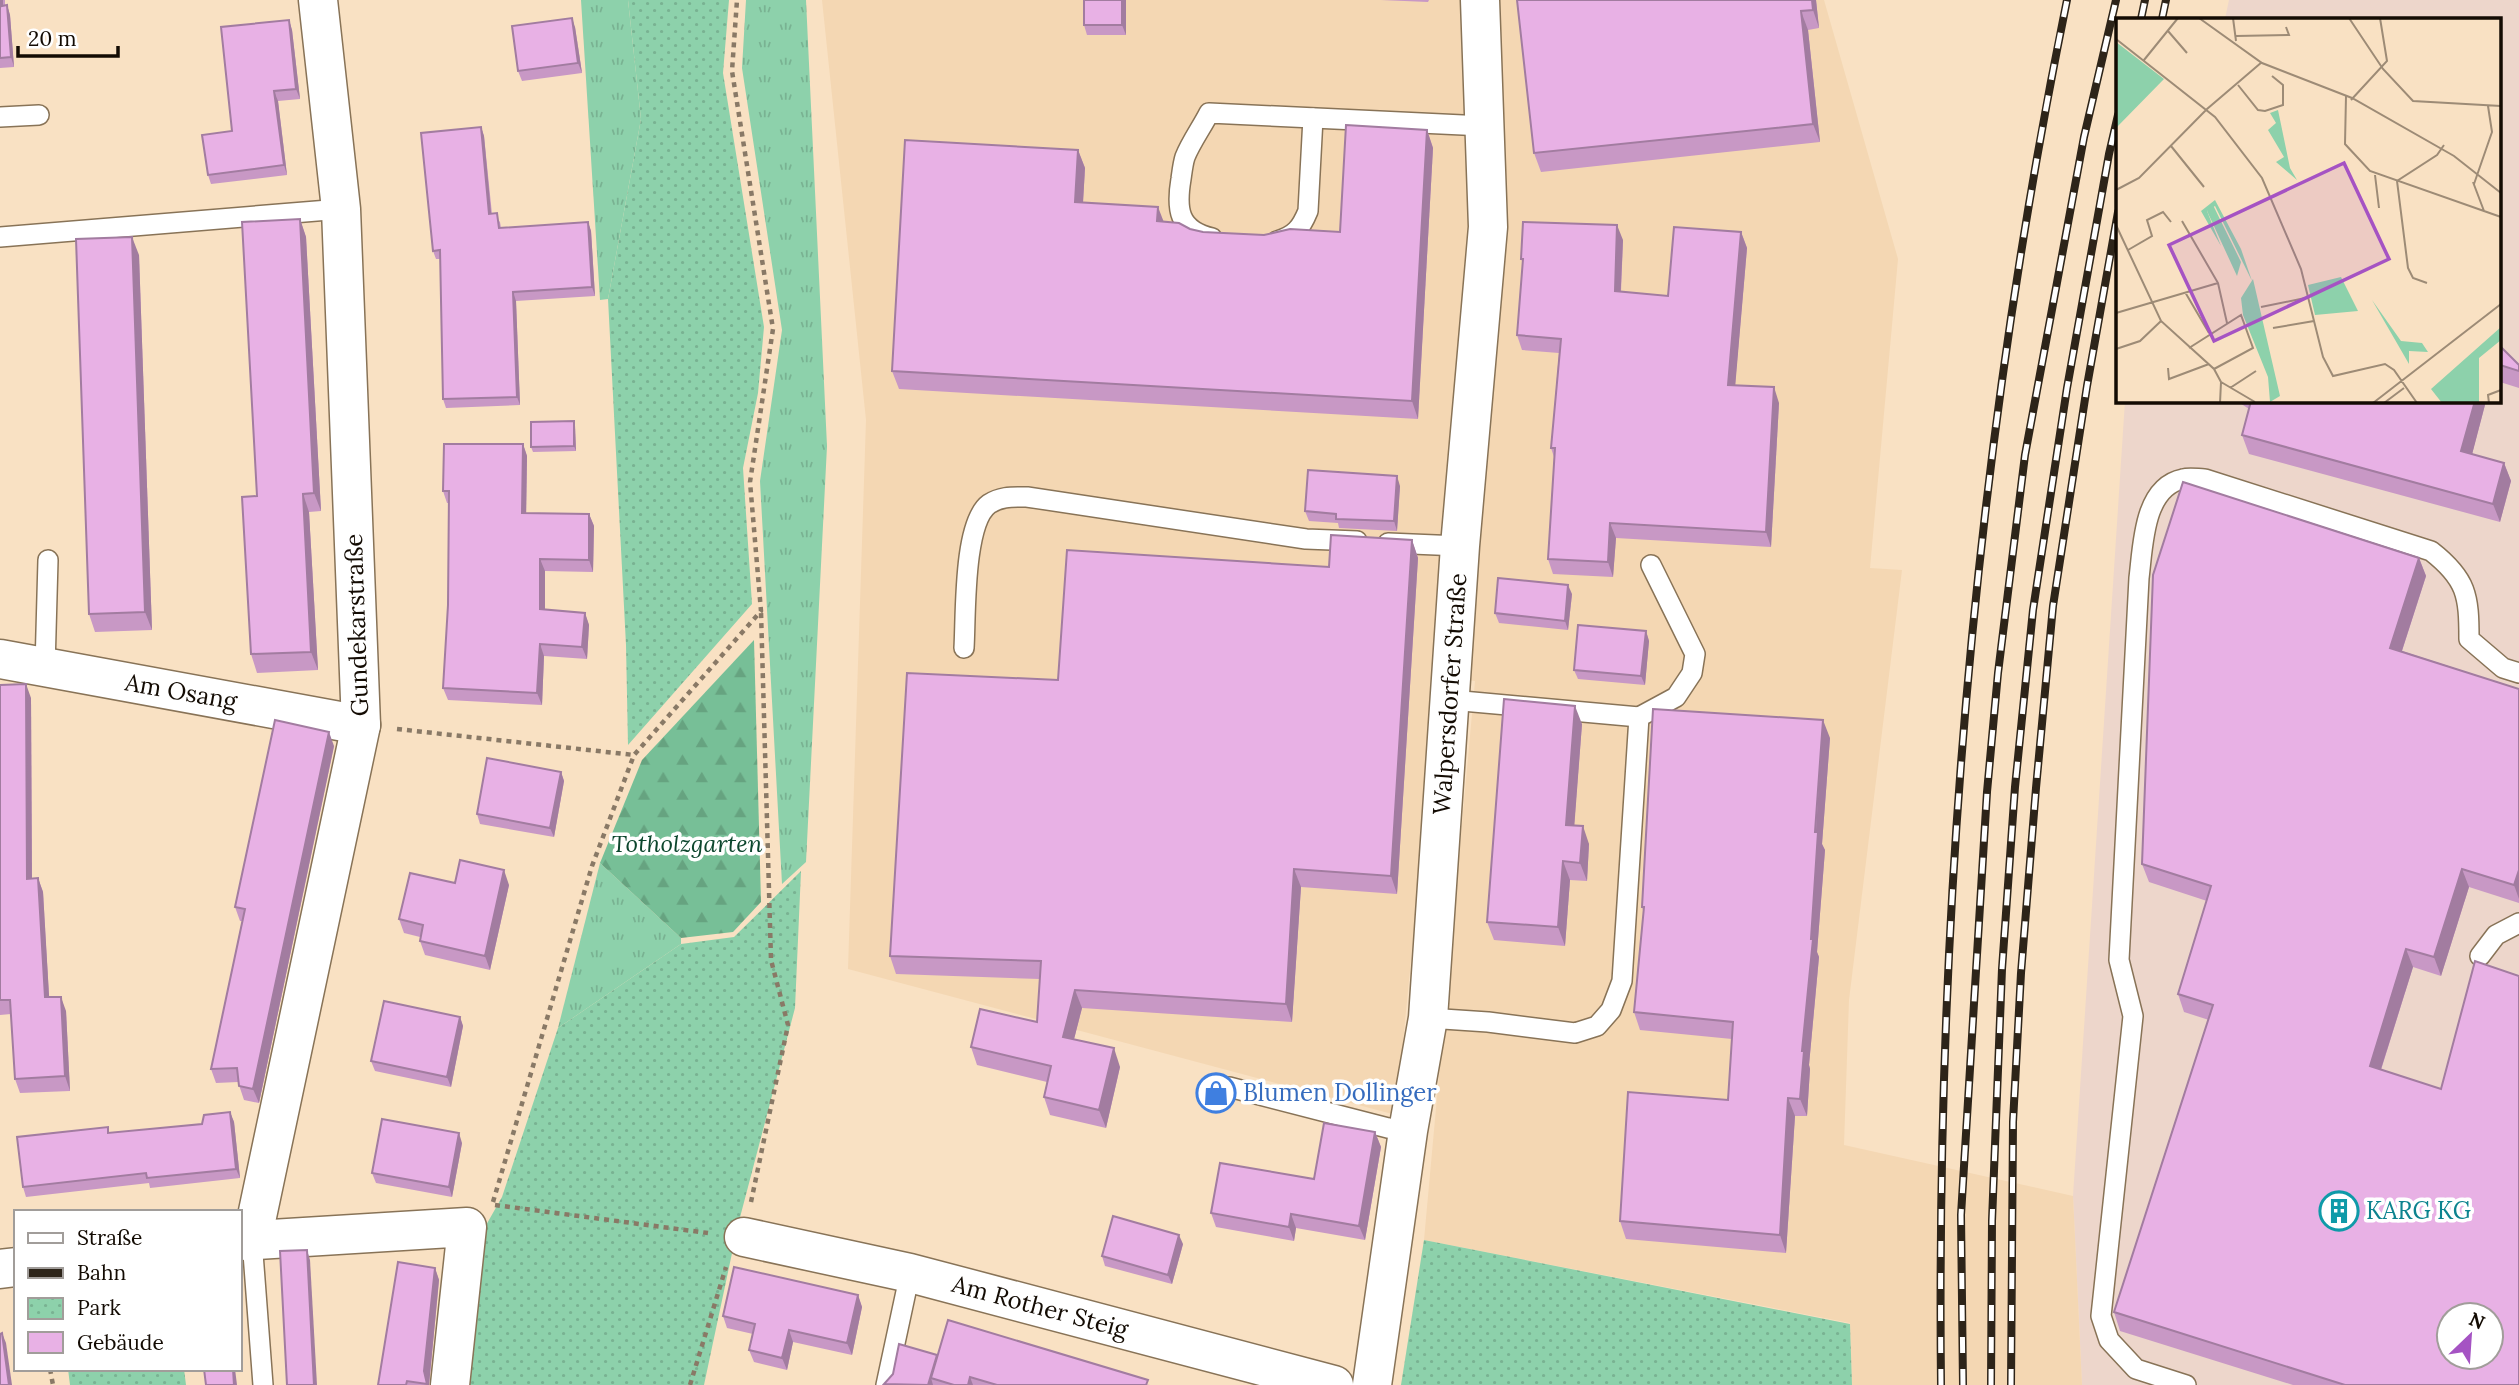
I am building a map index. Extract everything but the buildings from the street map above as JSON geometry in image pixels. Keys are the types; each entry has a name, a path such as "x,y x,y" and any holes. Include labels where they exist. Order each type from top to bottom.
{"street":[{"name":"Gundekarstraße","path":"246,1240 361,725 341,209 318,0"},
{"name":"Walpersdorfer Straße","path":"1372,1385 1408,1131 1428,1018 1460,546 1488,227 1480,0"},
{"name":"Am Osang","path":"0,659 361,725"},
{"path":"246,1240 467,1227 450,1385"},
{"name":"Am Rother Steig","path":"744,1237 910,1273 1334,1385"}],"lane":[{"path":"1225,239 1201,236 1189,229 1180,216 1178,195 1185,157 1209,113 1484,126"},
{"path":"0,117 39,115"},
{"path":"1265,241 1278,242 1294,235 1303,225 1308,211 1312,118"},
{"path":"0,237 341,209"},
{"path":"2186,1385 2136,1369 2109,1340 2101,1316 2133,1016 2119,960 2139,578 2146,527 2154,503 2167,485 2183,479 2205,479 2431,551 2446,562 2460,580 2469,602 2469,639 2503,668 2519,673"},
{"path":"964,648 973,528 987,505 1004,496 1027,497 1306,539 1460,546"},
{"path":"45,667 48,560"},
{"path":"1451,699 1639,717 1676,697 1692,673 1695,654 1651,565"},
{"path":"1428,1018 1488,1022 1575,1033 1597,1026 1611,1010 1622,981 1639,717"},
{"path":"2480,956 2496,935 2519,923"},
{"path":"1229,1087 1408,1131"},
{"path":"246,1240 263,1385"},
{"path":"886,1385 910,1273"}],"path":[{"path":"690,1385 732,1250 744,1237 788,1025 771,960 761,611 750,482 773,328 732,71 737,0"},
{"path":"744,1237 492,1205 592,866 634,755 761,611"},
{"path":"361,725 634,755"}],"shaded area":[{"path":"822,0 1824,0 1898,259 1870,568 1902,570 1849,1000 1844,1145 2073,1196 2082,1385 1852,1385 1850,1323 1424,1240 1475,681 1436,676 1396,1115 848,969 866,420"},
{"path":"2229,0 2519,0 2519,1385 2082,1385 2073,1196 2125,402 2502,402 2502,18 2225,18"}],"green space":[{"path":"581,0 628,0 641,119 608,299 600,300"},
{"path":"628,0 729,0 723,73 764,327 758,393 743,468 752,604 628,745 626,645 608,299 641,119"},
{"path":"746,0 806,0 827,446 806,862 782,884 760,481 782,330 742,68"},
{"name":"Totholzgarten","path":"754,640 761,902 733,932 681,938 600,863 642,760"},
{"path":"600,863 681,938 681,944 558,1028"},
{"path":"801,871 795,1008 738,1225 704,1385 463,1385 481,1234 502,1197 558,1028 681,944 734,937"},
{"path":"1424,1240 1850,1324 1852,1385 1401,1385"},
{"path":"68,1371 184,1371 186,1385 70,1385"}],"railway":[{"path":"1941,1385 1945,1037 1967,689 2007,343 2067,0"},
{"path":"1963,1385 1961,1215 1987,792 1998,673 2025,455 2084,137 2116,0"},
{"path":"2141,18 2145,0"},
{"path":"2162,18 2166,0"},
{"path":"1991,1385 1992,1221 2002,969 2015,787 2033,610 2067,388 2116,124"},
{"path":"2011,1385 2013,1122 2021,973 2036,788 2053,606 2087,386 2116,223"}],"place":[{"name":"Blumen Dollinger","path":"1216,1093"},
{"name":"KARG KG","path":"2339,1211"}]}
